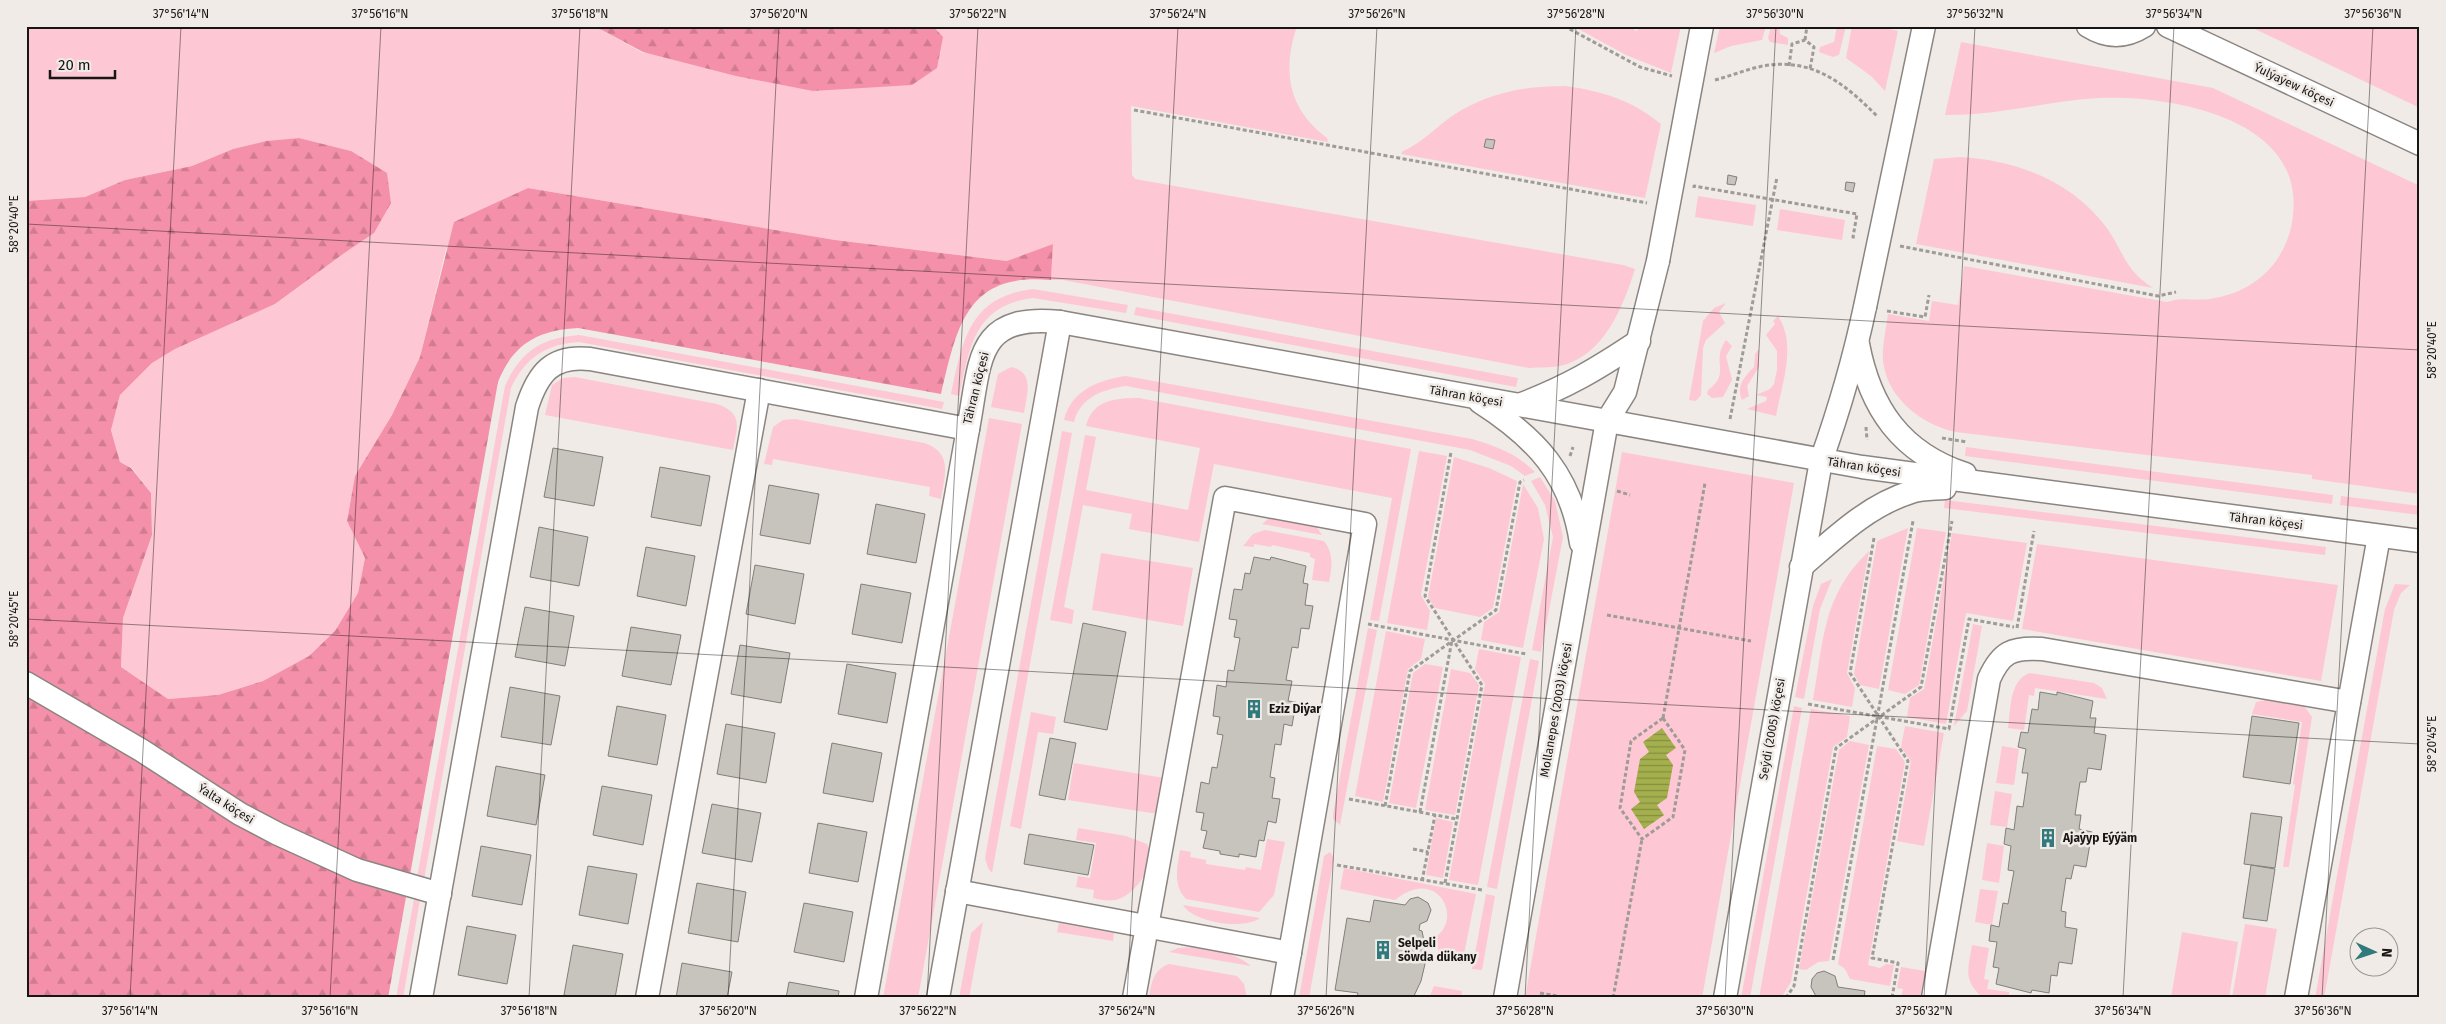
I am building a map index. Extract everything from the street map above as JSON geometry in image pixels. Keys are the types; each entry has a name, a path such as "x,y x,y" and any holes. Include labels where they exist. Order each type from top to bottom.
{"street":[{"path":"1607,422 1625,392 1639,341 1658,260 1702,26"},
{"name":"Seýdi (2005) köçesi","path":"1725,998 1821,460 1836,418 1858,341 1924,26"},
{"path":"2088,26 2098,32 2121,36 2133,33 2144,26"},
{"name":"Ýulýaýew köçesi","path":"2168,26 2420,144"},
{"name":"Tähran köçesi","path":"421,998 527,407 532,389 548,368 568,358 590,359 968,429 981,359 988,343 995,334 1006,327 1028,320 1060,322 1821,460 2009,488 2420,541"},
{"path":"938,998 1060,322"},
{"path":"1518,405 1580,380 1639,341"},
{"path":"1858,341 1863,370 1872,395 1883,414 1895,429 1920,450 1945,467 2009,488"},
{"path":"647,998 759,390"},
{"path":"1470,396 1502,416 1546,456 1568,491 1578,524 1583,558"},
{"name":"Mollanepes (2003) köçesi","path":"1505,998 1607,422"},
{"path":"866,998 968,429"},
{"path":"1801,567 1870,509 1913,491 1946,488 2009,488"},
{"path":"1134,998 1225,498 1365,524 1282,998"},
{"path":"2296,998 2379,536"},
{"path":"1933,998 1989,679 1996,662 2007,652 2026,648 2042,649 2349,702"},
{"name":"Ýalta köçesi","path":"26,682 141,750 240,814 278,834 356,870 440,894"},
{"path":"957,890 1290,953"}],"path":[{"path":"1564,26 1640,67 1677,78"},
{"path":"1805,40 1807,26"},
{"path":"1789,66 1792,44 1805,40"},
{"path":"1805,40 1814,47 1810,69"},
{"path":"1706,82 1765,66 1789,66 1810,69 1836,79 1878,117"},
{"path":"1730,419 1777,177"},
{"path":"1890,311 1925,317 1929,295"},
{"path":"1862,423 1866,426 1867,440"},
{"path":"1935,437 1967,442"},
{"path":"1445,883 1482,684 1425,596 1451,452"},
{"path":"1385,806 1410,671 1496,610 1520,482 1524,480"},
{"path":"1642,840 1620,808 1631,741 1663,718 1705,483"},
{"path":"1616,491 1630,494"},
{"path":"1786,998 1794,986 1836,748 1922,687 1952,520"},
{"path":"1833,960 1879,717 1913,521"},
{"path":"1808,704 1949,730 1969,619 2017,627 2034,531"},
{"path":"1874,538 1850,673 1908,761 1872,958 1898,963 1892,998"},
{"path":"1607,615 1751,641"},
{"path":"1369,624 1526,654"},
{"path":"1420,812 1453,640"},
{"path":"1613,998 1642,840 1673,817 1675,808 1685,750 1663,718"},
{"path":"1349,799 1457,819"},
{"path":"1422,881 1435,815"},
{"path":"1413,849 1428,852"},
{"path":"1337,865 1482,890"},
{"path":"1540,993 1568,998"}],"shaded area":[{"path":"26,26 587,26 602,30 643,53 942,37 933,26 1297,26 1290,58 1292,88 1296,102 1304,115 1327,138 1328,142 1131,106 1132,175 1135,179 1623,265 1635,269 1618,314 1610,328 1589,352 1575,361 1560,366 1529,368 1063,280 1051,280 1053,244 1008,261 835,240 528,188 446,249 420,357 392,415 355,476 347,521 365,558 358,593 335,631 309,656 263,681 218,695 168,699 121,667 123,618 152,535 151,493 132,468 120,462 111,429 120,395 152,363 175,349 275,304 374,233 351,151 299,138 266,141 233,149 192,166 125,180 85,197 26,201"},
{"path":"1573,26 1626,26 1637,31 1640,26 1681,26 1671,73 1626,55"},
{"path":"1720,26 1766,26 1762,40 1731,46 1714,53"},
{"path":"1771,26 1779,26 1780,34 1788,38 1788,45 1770,42 1768,38"},
{"path":"1837,26 1846,26 1839,55 1833,57 1819,52 1820,47 1834,42"},
{"path":"1852,26 1875,26 1898,31 1885,91 1871,76 1846,58"},
{"path":"2250,26 2420,26 2420,108 2257,30"},
{"path":"1961,42 2213,88 2420,186 2420,494 2312,479 2312,475 1956,432 1931,423 1908,408 1891,387 1883,361 1888,314 1929,321 1932,301 1958,305 1964,266 2167,302 2179,299 2209,299 2233,293 2250,285 2264,275 2284,247 2293,213 2293,194 2285,167 2268,145 2245,128 2217,115 2186,106 2155,100 2099,98 2003,111 1945,115"},
{"path":"1565,86 1616,98 1639,109 1661,124 1645,198 1401,154 1452,116 1492,96 1520,89"},
{"path":"1960,157 1981,159 2022,168 2060,186 2093,212 2107,228 2136,275 2153,288 1916,244 1934,159"},
{"path":"1698,196 1756,205 1753,226 1695,217"},
{"path":"1780,209 1845,220 1842,240 1777,230"},
{"path":"1033,289 1128,305 1126,313 1033,298 1013,302 998,310 987,319 978,331 967,361 959,396 951,394 965,339 972,324 995,301 1012,294"},
{"path":"1726,303 1719,312 1725,323 1706,340 1703,348 1701,395 1696,401 1689,400 1703,321 1714,308"},
{"path":"1136,307 1518,378 1516,387 1134,315"},
{"path":"1778,316 1784,327 1787,339 1787,352 1776,416 1747,409 1766,401 1767,397 1756,395 1770,389 1774,384 1777,370 1777,351 1766,335 1775,324 1773,321"},
{"path":"579,335 944,402 942,409 579,342 556,346 538,354 530,361 523,368 511,388 424,880 417,878 505,386 518,364 534,348 554,339"},
{"path":"1726,340 1732,346 1726,356 1732,380 1723,397 1712,398 1707,394 1708,390 1719,378 1720,355"},
{"path":"1759,349 1759,367 1747,386 1749,396 1742,400 1740,390 1742,382 1754,367 1755,354"},
{"path":"1011,367 1024,374 1028,385 1024,413 991,407 998,374"},
{"path":"1126,376 1472,439 1506,451 1521,460 1535,472 1525,476 1511,466 1470,450 1126,386 1101,392 1087,400 1077,413 1074,422 1064,420 1073,401 1088,388 1106,380"},
{"path":"575,377 717,404 726,408 735,417 737,422 733,450 545,415 552,385 563,378"},
{"path":"1139,398 1411,449 1379,621 1370,620 1392,498 1214,464 1199,542 1129,529 1132,514 1083,505 1064,607 1074,610 1072,624 1050,620 1085,435 1096,437 1086,490 1188,510 1200,448 1086,426 1093,411 1106,402"},
{"path":"989,418 1022,424 918,998 883,998"},
{"path":"795,419 924,443 933,447 943,458 945,465 941,499 929,496 930,487 773,459 772,465 764,464 773,427 783,420"},
{"path":"1062,431 1072,433 992,873 988,868 985,858"},
{"path":"1966,447 2333,495 2332,504 1965,456"},
{"path":"1419,451 1447,456 1421,595 1430,611 1427,630 1387,623"},
{"path":"1622,452 1794,483 1702,998 1525,998"},
{"path":"1454,457 1489,468 1517,481 1493,608 1480,617 1435,608 1428,597"},
{"path":"1540,477 1555,501 1563,537 1541,652 1532,650 1553,537 1545,505 1531,481"},
{"path":"1523,484 1538,508 1544,539 1523,648 1481,640 1484,622 1499,612"},
{"path":"2341,496 2420,506 2420,515 2340,505"},
{"path":"1945,500 2326,547 2325,555 1944,508"},
{"path":"1280,518 1316,526 1322,535 1262,524 1268,519"},
{"path":"1908,528 1879,689 1860,685 1854,674 1877,541"},
{"path":"1917,528 1946,532 1919,685 1905,694 1888,690"},
{"path":"1265,530 1324,541 1331,556 1329,582 1312,580 1315,559 1310,557 1310,553 1272,545 1271,547 1254,544 1254,547 1243,546 1253,534"},
{"path":"1952,533 2027,543 2013,621 1966,613 1946,724 1907,717 1910,698 1924,689"},
{"path":"2037,544 2338,585 2321,681 2022,629"},
{"path":"1869,551 1847,673 1855,688 1852,707 1813,700 1823,638 1834,602 1842,585"},
{"path":"1101,553 1193,568 1183,626 1092,610"},
{"path":"1832,579 1820,609 1804,699 1795,697 1813,606 1821,584"},
{"path":"2395,584 2410,585 2401,593 2394,610 2324,998 2315,998 2385,609"},
{"path":"1973,624 1982,626 1967,711 1954,726"},
{"path":"1368,628 1377,630 1340,825 1333,819 1333,814"},
{"path":"1386,631 1425,639 1421,659 1408,669 1383,802 1355,796"},
{"path":"1479,649 1521,657 1478,885 1449,880 1485,684 1475,669"},
{"path":"1530,659 1539,661 1497,889 1487,887"},
{"path":"1425,664 1443,667 1416,808 1389,803 1413,673"},
{"path":"1451,669 1470,673 1479,685 1455,815 1425,810"},
{"path":"2030,673 2094,683 2102,688 2107,699 2035,688 2034,696 2029,695 2024,730 2008,728 2012,696 2015,688 2023,677"},
{"path":"2266,700 2304,706 2312,717 2289,867 2283,867 2302,722 2252,714 2256,702"},
{"path":"1794,706 1802,708 1750,998 1741,998"},
{"path":"1811,709 1850,716 1847,737 1833,747 1791,982 1781,998 1759,998"},
{"path":"1031,712 1056,717 1053,734 1038,732 1021,829 1010,826"},
{"path":"1905,726 1944,733 1924,846 1897,841 1911,761 1901,747"},
{"path":"1662,728 1676,748 1666,755 1673,765 1667,798 1657,805 1664,815 1644,829 1631,809 1640,802 1634,792 1640,759 1649,752 1643,742"},
{"path":"1850,741 1869,745 1829,961 1818,962 1806,970 1799,969 1839,750"},
{"path":"1877,746 1896,749 1905,762 1868,965 1880,968 1886,964 1894,965 1890,986 1850,979 1845,969 1838,964"},
{"path":"2002,746 2019,749 2014,785 1996,783"},
{"path":"1074,763 1164,778 1158,814 1068,800"},
{"path":"1995,791 2012,794 2007,827 1990,825"},
{"path":"1436,818 1453,822 1443,878 1426,875"},
{"path":"1078,828 1126,836 1147,844 1150,860 1147,869 1131,892 1116,900 1104,900 1093,898 1094,890 1076,887 1078,876 1090,878 1096,843 1076,840"},
{"path":"1267,839 1285,842 1274,895 1259,912 1186,899 1182,894 1177,876 1180,850 1191,852 1190,857 1206,860 1206,864 1245,870 1246,867 1261,870"},
{"path":"1987,843 2004,846 1999,883 1982,880"},
{"path":"1330,852 1334,858 1309,998 1299,998 1324,856"},
{"path":"1344,868 1476,894 1462,964 1439,960 1437,936 1444,927 1447,917 1446,907 1441,898 1433,891 1423,888 1410,891 1395,900 1340,889"},
{"path":"1980,889 1998,891 1992,925 1975,922"},
{"path":"1486,894 1495,896 1482,970 1472,969"},
{"path":"414,899 420,900 403,998 396,998"},
{"path":"1183,905 1260,918 1243,924 1220,923 1197,916"},
{"path":"983,922 969,998 959,998 971,933"},
{"path":"1059,923 1114,933 1113,941 1057,932"},
{"path":"2245,924 2277,929 2265,998 2232,998"},
{"path":"2182,932 2238,942 2229,998 2171,998"},
{"path":"1972,945 1989,948 1984,979 1989,980 1987,989 2009,992 2009,995 2025,998 1983,998 1977,992 1972,986 1968,968"},
{"path":"1197,947 1217,950 1235,956 1251,966 1169,952 1178,948"},
{"path":"1169,964 1237,976 1244,984 1247,998 1149,997 1152,982 1157,973"},
{"path":"1901,967 1925,971 1920,998 1901,998 1903,989 1897,988"},
{"path":"1434,986 1462,991 1461,998 1429,998"}],"green space":[{"path":"587,26 933,26 943,37 937,68 912,85 813,91 736,76 643,52 602,30"},
{"path":"299,138 351,151 387,173 391,203 374,233 275,304 175,349 152,363 120,395 111,430 120,462 131,468 151,493 152,535 123,618 121,667 168,699 218,695 263,681 309,656 335,631 358,593 365,558 347,521 355,476 392,415 420,357 454,222 528,188 835,240 1007,261 1053,244 1051,280 1023,280 1000,285 983,295 970,309 960,326 941,394 578,328 564,329 539,336 519,349 504,369 498,382 410,875 375,865 328,846 245,808 26,676 26,201 85,197 125,180 192,166 233,149 266,141"},
{"path":"26,693 377,887 406,897 388,998 26,998"}],"building":[{"path":"1486,139 1495,140 1493,149 1484,147"},
{"path":"1728,175 1737,177 1735,185 1727,184"},
{"path":"1846,182 1855,183 1853,192 1845,190"},
{"path":"553,448 603,457 594,506 544,497"},
{"path":"660,467 710,476 701,526 651,517"},
{"path":"769,485 819,494 810,544 760,535"},
{"path":"876,504 925,514 916,563 867,554"},
{"path":"539,527 588,537 579,586 530,577"},
{"path":"646,547 695,556 686,606 637,596"},
{"name":"Eziz Diýar","path":"1254,557 1270,560 1271,557 1306,566 1303,583 1308,584 1305,605 1313,606 1309,629 1301,628 1298,648 1292,647 1286,680 1292,681 1288,701 1296,702 1292,726 1284,724 1281,745 1275,744 1270,777 1275,778 1272,798 1280,799 1276,823 1268,821 1264,841 1259,840 1256,857 1239,854 1239,857 1220,854 1220,851 1203,848 1207,831 1201,830 1204,813 1196,812 1201,782 1209,784 1212,767 1217,768 1223,735 1217,734 1220,717 1213,716 1217,685 1226,687 1228,670 1234,671 1240,638 1234,637 1237,620 1229,619 1234,589 1242,590 1245,573 1250,574"},
{"path":"755,565 804,574 795,624 746,614"},
{"path":"861,584 911,593 902,643 852,634"},
{"path":"525,607 574,616 565,666 515,657"},
{"path":"1083,623 1126,632 1107,730 1064,722"},
{"path":"631,627 681,635 671,685 622,676"},
{"path":"740,645 790,653 781,703 731,694"},
{"path":"847,664 896,673 887,723 838,714"},
{"path":"510,687 560,696 551,745 501,737"},
{"name":"Ajaýyp Eýýäm","path":"2040,692 2057,695 2057,692 2093,701 2090,718 2096,718 2094,733 2106,735 2101,770 2088,768 2086,782 2080,782 2075,815 2081,815 2079,829 2092,832 2086,867 2074,865 2071,879 2066,878 2061,911 2066,912 2065,927 2077,929 2072,964 2059,962 2057,976 2051,975 2049,993 2032,990 2031,993 1996,984 1999,968 1993,967 1997,942 1989,941 1991,925 1999,927 2003,903 2008,904 2014,871 2008,870 2011,846 2004,844 2006,828 2014,830 2017,806 2023,807 2028,773 2022,773 2026,749 2018,747 2021,732 2028,733 2032,709 2038,710"},
{"path":"617,706 666,715 657,765 608,756"},
{"path":"2252,716 2299,723 2290,784 2243,777"},
{"path":"726,724 775,733 766,783 717,774"},
{"path":"1050,738 1076,743 1065,800 1039,795"},
{"path":"832,743 882,753 873,802 823,793"},
{"path":"496,766 545,775 536,825 487,816"},
{"path":"602,786 652,795 643,845 593,835"},
{"path":"712,804 761,813 752,862 702,853"},
{"path":"2251,813 2282,817 2275,868 2244,864"},
{"path":"818,823 867,832 858,882 809,873"},
{"path":"1029,834 1094,845 1088,875 1024,864"},
{"path":"481,846 531,855 522,905 472,896"},
{"path":"2251,865 2275,869 2267,921 2243,918"},
{"path":"588,866 637,874 628,924 579,915"},
{"path":"697,883 746,892 738,942 688,933"},
{"name":"Selpeli söwda dükany","path":"1418,897 1428,903 1431,910 1427,921 1420,924 1419,930 1422,931 1425,946 1425,964 1421,981 1413,998 1357,998 1358,993 1335,990 1347,918 1370,922 1374,900 1405,905 1410,899"},
{"path":"804,903 853,912 844,962 794,952"},
{"path":"467,926 516,935 507,984 458,975"},
{"path":"573,945 623,954 615,998 580,998 564,995"},
{"path":"682,963 732,972 727,998 676,998"},
{"path":"1824,971 1835,976 1838,987 1865,991 1864,998 1817,998 1811,987 1812,979 1817,973"},
{"path":"789,982 839,991 838,998 786,998"}],"place":[{"name":"Eziz Diýar","path":"1254,709"},
{"name":"Ajaýyp Eýýäm","path":"2048,838"},
{"name":"Selpeli söwda dükany","path":"1383,950"}]}
